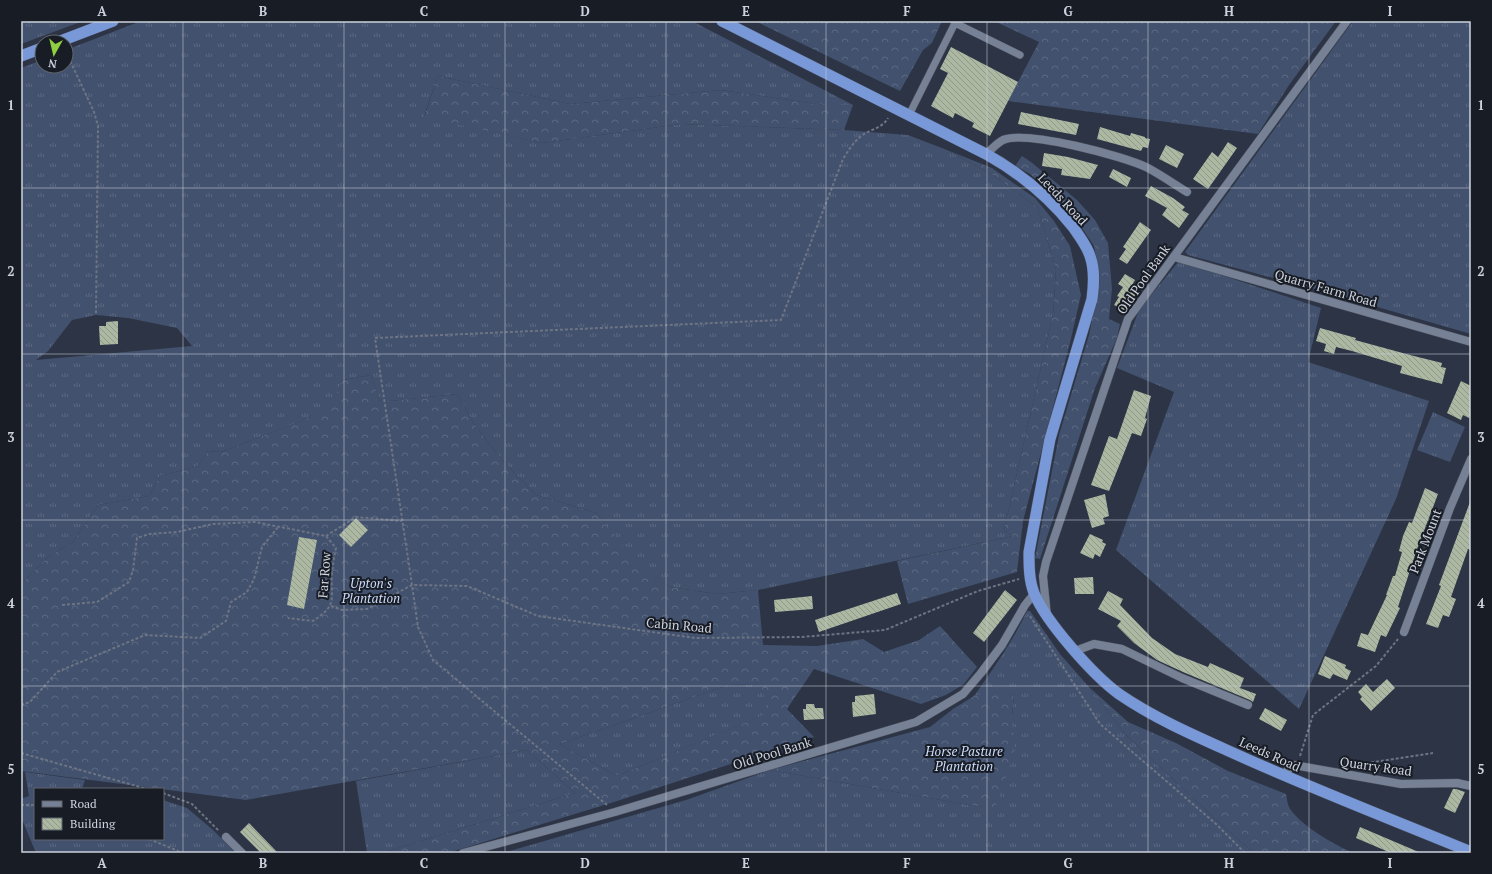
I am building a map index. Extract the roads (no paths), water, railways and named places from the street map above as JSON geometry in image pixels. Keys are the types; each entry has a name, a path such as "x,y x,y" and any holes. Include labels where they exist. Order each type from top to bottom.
{"highway":[{"path":"74,36 112,21"},
{"name":"Leeds Road","path":"722,21 894,107 1005,165 1030,182 1064,217 1080,237 1090,256 1094,277 1092,299 1050,439 1029,552 1030,577 1034,594 1047,616 1075,651 1096,673 1119,693 1152,714 1192,735 1282,775 1471,852"},
{"path":"21,56 34,51"}],"street":[{"name":"Old Pool Bank","path":"1047,616 1043,576 1046,562 1128,319 1347,21"},
{"path":"986,154 1003,140 1029,137 1056,142 1109,154 1147,167 1187,192"},
{"name":"Quarry Farm Road","path":"1174,257 1471,342"},
{"name":"Park Mount","path":"1404,632 1450,508 1471,459"},
{"name":"Old Pool Bank","path":"463,853 615,812 916,722 963,694 982,673 1002,645 1025,605 1034,594"},
{"path":"1075,651 1094,644 1122,648 1182,678 1248,705"},
{"name":"Quarry Road","path":"1282,775 1294,765 1400,784 1457,783 1471,786"},
{"path":"226,837 242,853"}],"lane":[{"path":"909,115 956,22 1020,55"}],"park label":[{"name":"Upton's Plantation","path":"371,590"},
{"name":"Horse Pasture Plantation","path":"964,758"}]}
